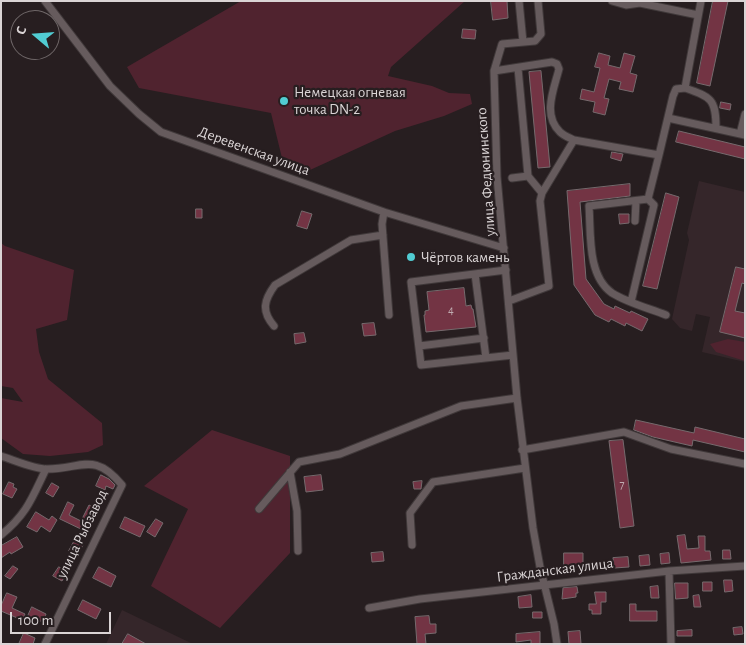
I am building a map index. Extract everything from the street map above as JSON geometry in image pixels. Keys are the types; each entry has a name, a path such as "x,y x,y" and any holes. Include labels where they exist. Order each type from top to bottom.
{"street":[{"name":"Деревенская улица","path":"45,1 110,86 161,132 384,212 504,248"},
{"path":"519,1 522,42 535,40 541,34 538,1"},
{"path":"612,1 626,5 640,3 698,15"},
{"path":"684,88 701,1"},
{"name":"улица Федюнинского","path":"522,42 502,44 494,71 497,177 522,450 533,528 554,624 556,644"},
{"path":"494,71 552,62 557,64 559,69 550,104 553,120 561,133 574,140 659,155"},
{"path":"518,68 528,176 542,193"},
{"path":"648,199 676,89 684,88 704,95 713,103 716,112 716,128"},
{"path":"668,118 742,134 745,114"},
{"path":"509,301 550,286 540,201 542,193 574,140"},
{"path":"512,178 528,176"},
{"path":"631,302 654,205 648,199 589,206 593,262 596,275 610,292 631,302 666,315"},
{"path":"635,221 636,200"},
{"path":"384,212 382,224 389,315"},
{"path":"274,326 267,318 265,306 268,295 275,285 351,240 383,235"},
{"path":"506,270 411,282 421,365 513,355"},
{"path":"475,274 486,358"},
{"path":"419,346 484,338"},
{"path":"259,509 299,462 340,454 461,406 517,398"},
{"path":"522,450 624,432 671,448 745,464"},
{"name":"улица Рыбзавод","path":"1,456 46,469 85,464 99,466 111,472 122,485 45,644"},
{"path":"412,545 410,513 433,482 525,468"},
{"path":"1,535 16,523 27,509 46,469"},
{"path":"290,472 297,511 298,551"},
{"name":"Гражданская улица","path":"368,608 420,599 669,571 745,566"},
{"path":"669,571 671,644"}],"shaded area":[{"path":"241,1 465,1 391,67 388,76 432,86 449,93 470,94 472,104 444,116 395,131 310,170 282,158 271,113 139,88 127,67"},
{"path":"699,181 745,192 745,362 702,352 710,317 696,314 692,331 680,328 672,319 689,240 687,233"},
{"path":"1,243 74,270 67,320 36,329 39,352 48,379 102,423 103,445 88,452 50,456 23,454 1,438 1,398 23,402 13,388 1,386"},
{"path":"728,339 745,342 745,361 716,352 710,344"},
{"path":"212,430 290,456 290,553 220,628 151,586 188,509 144,486"},
{"path":"122,610 193,644 106,644"}],"building":[{"path":"491,1 507,1 508,18 493,20"},
{"path":"713,1 728,1 710,86 697,83"},
{"path":"463,29 476,30 475,39 462,38"},
{"path":"599,53 610,56 608,65 620,68 624,53 635,56 630,73 637,75 633,92 619,89 621,82 609,79 604,98 609,99 605,115 593,112 595,102 580,99 582,89 594,92 600,68 595,67"},
{"path":"541,71 550,167 538,168 529,72"},
{"path":"721,102 731,104 730,110 720,108"},
{"path":"679,131 745,147 745,159 676,142"},
{"path":"612,152 623,154 621,161 611,158"},
{"path":"630,184 630,196 580,202 586,279 604,304 614,309 615,306 630,313 631,311 648,319 642,331 626,323 625,326 611,319 609,322 595,315 574,285 567,191"},
{"path":"666,193 679,197 657,289 643,286"},
{"path":"196,209 202,209 202,218 196,218"},
{"path":"302,211 312,214 307,229 297,226"},
{"path":"619,214 629,214 629,223 620,224"},
{"path":"736,267 745,269 745,284 742,283 735,311 745,313 745,338 720,332"},
{"path":"464,288 466,306 471,305 473,309 476,327 426,332 424,315 425,311 429,310 427,292"},
{"path":"374,323 376,335 364,336 362,324"},
{"path":"304,333 306,342 295,344 294,334"},
{"path":"636,420 694,433 695,427 745,439 745,452 693,440 692,446 653,437 634,430"},
{"path":"623,440 634,526 620,528 609,441"},
{"path":"101,475 115,485 113,489 106,486 105,490 96,486"},
{"path":"321,475 323,490 306,492 304,477"},
{"path":"422,481 421,489 414,489 413,482"},
{"path":"9,482 14,484 13,487 17,489 12,498 3,494"},
{"path":"52,483 59,487 53,497 46,493"},
{"path":"68,502 74,505 69,515 81,521 89,505 99,510 87,532 60,519"},
{"path":"36,512 49,520 52,516 57,520 50,532 41,526 37,532 27,527"},
{"path":"125,517 145,526 140,537 120,528"},
{"path":"156,519 163,523 155,537 147,532"},
{"path":"685,535 687,549 699,548 698,536 705,536 705,551 710,551 711,560 681,563 677,536"},
{"path":"17,537 23,547 1,558 1,546"},
{"path":"75,540 83,545 77,556 69,551"},
{"path":"723,550 730,550 731,559 723,559"},
{"path":"383,552 384,561 372,562 371,553"},
{"path":"564,553 583,553 583,567 564,567"},
{"path":"669,553 670,563 661,564 660,554"},
{"path":"649,555 650,565 640,566 639,556"},
{"path":"628,557 629,567 614,568 613,558"},
{"path":"13,566 18,569 10,579 5,576"},
{"path":"59,567 67,572 62,581 53,576"},
{"path":"99,567 116,576 111,587 93,578"},
{"path":"724,580 732,580 733,591 725,592"},
{"path":"703,582 712,582 712,591 703,591"},
{"path":"675,583 688,583 688,598 676,599"},
{"path":"658,586 659,598 651,598 650,587"},
{"path":"577,587 578,593 576,593 576,597 562,599 563,588"},
{"path":"595,592 606,592 606,602 601,602 601,614 592,614 592,610 589,610 589,604 596,604"},
{"path":"7,593 17,597 12,608 25,614 22,620 1,611 1,606"},
{"path":"531,595 532,607 519,608 518,597"},
{"path":"699,595 701,607 694,607 693,596"},
{"path":"83,600 101,609 96,619 78,610"},
{"path":"630,604 636,604 636,611 657,611 657,621 630,621"},
{"path":"32,607 46,614 43,622 28,616"},
{"path":"533,612 542,612 542,618 533,618"},
{"path":"429,616 430,624 436,624 436,633 425,634 426,644 417,644 415,617"},
{"path":"742,627 743,634 734,635 733,628"},
{"path":"692,630 692,636 677,636 677,631"},
{"path":"580,631 581,644 569,644 568,632"},
{"path":"540,632 540,644 531,644 531,640 516,642 516,634"},
{"path":"24,633 35,638 33,644 19,644"},
{"path":"128,634 146,644 122,644"}],"place":[{"name":"Немецкая огневая точка DN-2","path":"284,101"},
{"name":"Чёртов камень","path":"411,257"}]}
